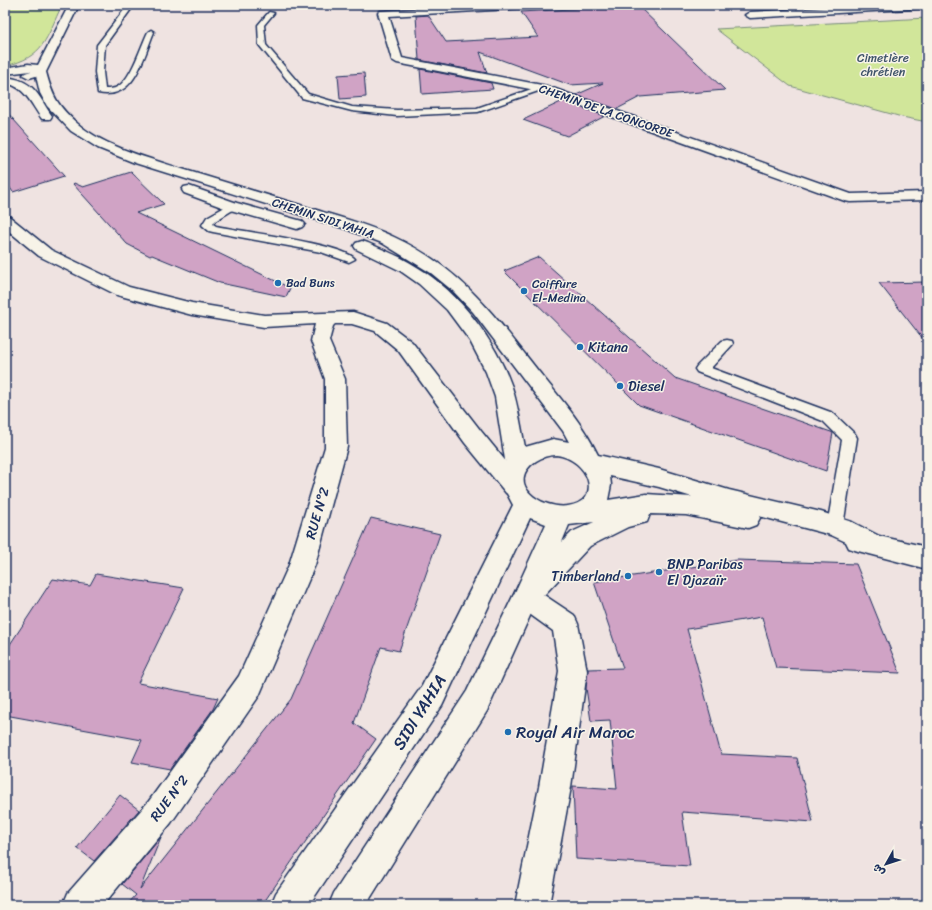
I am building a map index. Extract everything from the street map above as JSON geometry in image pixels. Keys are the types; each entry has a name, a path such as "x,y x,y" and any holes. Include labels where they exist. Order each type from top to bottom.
{"main road":[{"path":"41,71 74,5"},
{"name":"CHEMIN DE LA CONCORDE","path":"526,5 383,13 397,60 543,88 850,198 927,196"},
{"path":"750,15 927,5"},
{"name":"CHEMIN SIDI YAHIA","path":"6,77 28,67 37,68 41,71 46,93 51,103 76,128 103,145 140,160 351,226 388,240 437,269 459,287 479,308 571,426 582,445 589,462"},
{"name":"CHEMIN SIDI YAHIA","path":"6,77 27,87 37,104 52,123 62,132 90,150 126,168 232,206 341,237 381,254 412,271 441,294 466,322 486,350 496,372 502,388 518,485"},
{"path":"5,220 45,253 123,290 192,309 264,321 353,318 381,327 405,346 472,437 518,485 538,512 568,516 646,504 686,505 872,544 927,558"},
{"name":"RUE N°2","path":"80,905 160,812 249,686 302,565 336,447 335,379 320,341 324,325 330,318"},
{"path":"346,905 477,701 526,597 568,516 589,508 594,503 600,492 600,480 595,468 589,462 579,454 553,447 539,449 527,455 518,485"},
{"path":"589,462 661,478 728,498 835,526 872,544"},
{"name":"SIDI YAHIA","path":"288,905 432,696 518,485"},
{"path":"526,597 581,539 624,518 686,505"},
{"path":"526,597 565,624 573,671 555,787 532,905"}],"lane":[{"path":"131,5 101,45 99,72 101,91 112,92 120,89 128,83 151,32"},
{"path":"271,12 261,25 263,46 305,96 352,109 398,114 478,110 543,88"},
{"path":"232,206 211,219 207,225 213,229 337,252 349,259"},
{"path":"726,344 702,369 828,417 850,438 835,526"}],"green space":[{"path":"5,5 62,5 47,36 36,51 29,57 5,66"},
{"name":"Cimetière chrétien","path":"927,18 927,122 902,117 790,86 716,29"}],"building":[{"path":"637,5 725,90 640,97 617,109 576,95 603,83 570,85 480,52 487,73 419,60 416,16 428,15 446,42 538,37 521,12"},
{"path":"420,69 491,83 493,89 422,94"},
{"path":"364,73 366,97 340,99 338,75"},
{"path":"563,101 605,116 567,136 523,120"},
{"path":"5,110 64,176 13,192 5,181"},
{"path":"131,172 164,204 136,213 290,288 286,297 220,283 152,255 150,256 127,244 73,184 74,183 83,187"},
{"path":"539,257 675,378 833,433 826,471 639,405 504,271"},
{"path":"927,282 927,344 879,283"},
{"path":"371,518 440,534 399,651 381,647 354,723 376,739 262,905 127,905 136,895 122,884 161,837 140,889 291,699"},
{"path":"737,560 856,564 900,673 776,668 762,617 687,629 721,754 797,758 813,822 682,812 690,866 576,859 573,786 617,789 610,720 591,721 586,688 588,669 623,668 594,582"},
{"path":"96,574 184,588 138,683 218,698 213,709 170,769 132,762 142,740 5,715 5,652 53,579 90,585"},
{"path":"120,795 139,810 94,861 77,848"}],"place":[{"name":"Bad Buns","path":"278,283"},
{"name":"Coiffure El-Medina","path":"524,291"},
{"name":"Kitana","path":"580,347"},
{"name":"Diesel","path":"620,386"},
{"name":"BNP Paribas El Djazaïr","path":"659,572"},
{"name":"Timberland","path":"628,576"},
{"name":"Royal Air Maroc","path":"508,732"}]}
